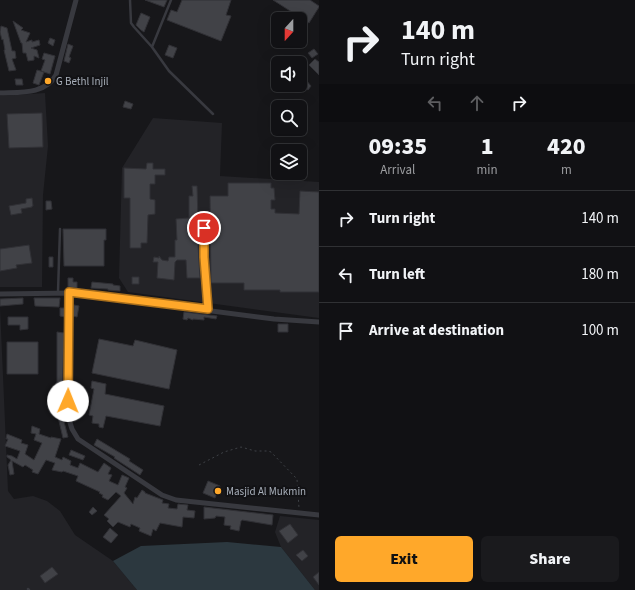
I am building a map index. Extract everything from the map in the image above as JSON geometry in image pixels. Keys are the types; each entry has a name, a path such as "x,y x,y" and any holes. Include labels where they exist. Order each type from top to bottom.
{"street":[{"path":"0,93 33,91 52,82 56,75 76,0"},
{"path":"69,292 68,416 72,429 78,439 162,495 176,500 319,515"},
{"path":"0,294 69,292 208,309 274,319 319,322"}],"lane":[{"path":"130,0 131,23 152,47 169,70 213,114"},
{"path":"152,47 171,0"},
{"path":"204,228 204,257 208,309"},
{"path":"58,292 60,229"}],"path":[{"path":"198,465 224,452 241,447 255,451 271,452 297,479 300,514"}],"shaded area":[{"path":"45,93 48,146 43,195 42,287 0,287 0,96"},
{"path":"153,118 222,123 220,176 319,182 319,318 128,292 119,278 122,168"},
{"path":"0,307 8,491 14,499 33,496 47,501 60,511 75,535 113,561 137,590 0,590"},
{"path":"280,516 319,520 319,590 315,590 281,547 275,532"},
{"path":"227,542 281,547 315,590 137,590 113,561 141,546"}],"building":[{"path":"145,0 167,0 164,7"},
{"path":"182,0 231,0 226,15 231,16 221,41 167,20 171,10 177,12"},
{"path":"273,0 310,0 319,6 309,23 307,22 307,12 292,12"},
{"path":"141,13 150,17 144,32 136,25"},
{"path":"13,21 23,28 21,30 30,33 26,42 39,40 40,45 31,48 37,50 39,58 34,56 34,60 28,61 26,53 23,53 22,43"},
{"path":"1,26 7,28 12,51 15,51 16,58 12,59 16,70 9,71 3,39 2,40 0,32"},
{"path":"50,38 55,40 53,46 48,43"},
{"path":"68,44 73,46 69,57 71,58 69,63 64,61"},
{"path":"169,45 177,48 173,58 165,55"},
{"path":"314,49 318,54 312,58 308,53"},
{"path":"44,53 55,56 50,74 41,71 45,60 42,59"},
{"path":"315,59 319,62 319,75 309,65"},
{"path":"37,70 44,72 39,85 33,83"},
{"path":"15,79 22,79 23,85 16,85"},
{"path":"307,81 311,86 308,90 307,89"},
{"path":"125,101 133,104 131,109 123,107"},
{"path":"42,113 43,147 9,148 7,114"},
{"path":"147,163 153,163 153,169 165,169 165,175 155,175 155,184 150,184 150,199 155,200 155,214 148,215 147,243 141,243 141,248 130,248 130,198 124,198 124,168 146,169"},
{"path":"228,183 271,183 271,188 274,188 275,200 271,200 271,209 275,209 275,213 299,214 300,191 319,192 319,292 244,290 244,283 211,283 210,196 228,196"},
{"path":"192,186 197,186 198,221 200,221 201,244 198,245 200,278 187,278 186,260 177,260 175,262 174,280 157,278 158,262 153,262 154,257 159,258 159,256 162,260 168,261 169,257 175,257 175,240 177,240 176,219 189,218 189,196 193,196"},
{"path":"32,198 32,207 21,209 22,213 11,215 9,206 26,203 26,199"},
{"path":"46,201 51,201 52,209 46,210"},
{"path":"63,229 106,229 106,240 104,240 104,266 64,266"},
{"path":"29,245 32,263 16,265 17,268 0,271 0,249"},
{"path":"49,257 53,257 53,267 49,267"},
{"path":"132,277 139,277 139,284 132,284"},
{"path":"68,278 73,278 73,282 77,282 77,288 68,287"},
{"path":"92,282 120,286 120,291 91,288"},
{"path":"23,298 23,304 0,306 0,299"},
{"path":"34,298 60,298 59,307 35,306"},
{"path":"74,305 79,306 77,317 73,316"},
{"path":"60,308 65,308 65,317 60,316"},
{"path":"184,312 217,316 216,319 204,317 204,320 193,320 188,318 187,320 183,319"},
{"path":"8,317 28,317 28,329 20,330 20,325 8,325"},
{"path":"278,324 288,324 288,332 278,332"},
{"path":"57,332 64,333 62,399 63,418 68,437 63,438 58,417 57,391 55,391 57,383"},
{"path":"99,339 133,346 135,340 177,350 169,389 92,373"},
{"path":"7,342 38,342 38,374 7,374"},
{"path":"92,381 106,384 105,394 164,406 160,426 106,416 103,428 99,427 99,424 92,423 93,416 89,415 94,389 91,388"},
{"path":"72,389 79,389 79,414 72,413"},
{"path":"32,426 40,429 39,434 51,438 61,439 55,457 62,460 63,457 71,461 70,465 78,468 80,463 98,472 104,463 111,468 108,474 112,475 109,481 118,485 122,475 129,478 125,487 127,488 124,493 133,504 135,497 137,498 142,490 145,493 163,500 162,503 169,504 168,508 177,509 178,504 188,505 187,510 195,511 194,518 183,517 182,527 160,523 156,531 153,529 151,536 139,531 140,528 131,524 130,527 118,522 113,527 107,521 109,519 104,515 121,496 116,492 108,500 102,497 103,495 99,493 100,492 76,481 78,476 63,471 52,470 55,463 46,460 38,474 32,472 33,470 25,465 23,467 12,461 14,474 10,475 8,465 11,460 7,457 7,455 17,459 20,451 5,446 8,439 6,439 7,434 22,440 21,443 28,445 25,454 34,460 42,443 34,440 36,434 31,433"},
{"path":"97,439 130,459 129,461 143,470 140,475 114,458 115,457 94,445"},
{"path":"71,450 85,456 83,460 69,455"},
{"path":"208,481 220,486 215,498 203,493"},
{"path":"93,507 97,511 92,515 89,512"},
{"path":"204,507 273,515 272,525 242,520 239,531 230,529 231,526 224,525 225,517 216,516 215,518 204,519"},
{"path":"290,524 298,535 288,543 279,531"},
{"path":"110,528 118,535 111,543 103,537"},
{"path":"303,550 308,556 302,561 296,555"},
{"path":"52,567 58,574 45,583 40,576"},
{"path":"319,572 319,585 313,577"}],"place":[{"name":"G Bethl Injil","path":"48,81"},
{"name":"Masjid Al Mukmin","path":"218,491"}],"route":[{"path":"68,401 69,292 208,309 204,257 204,228"}]}
